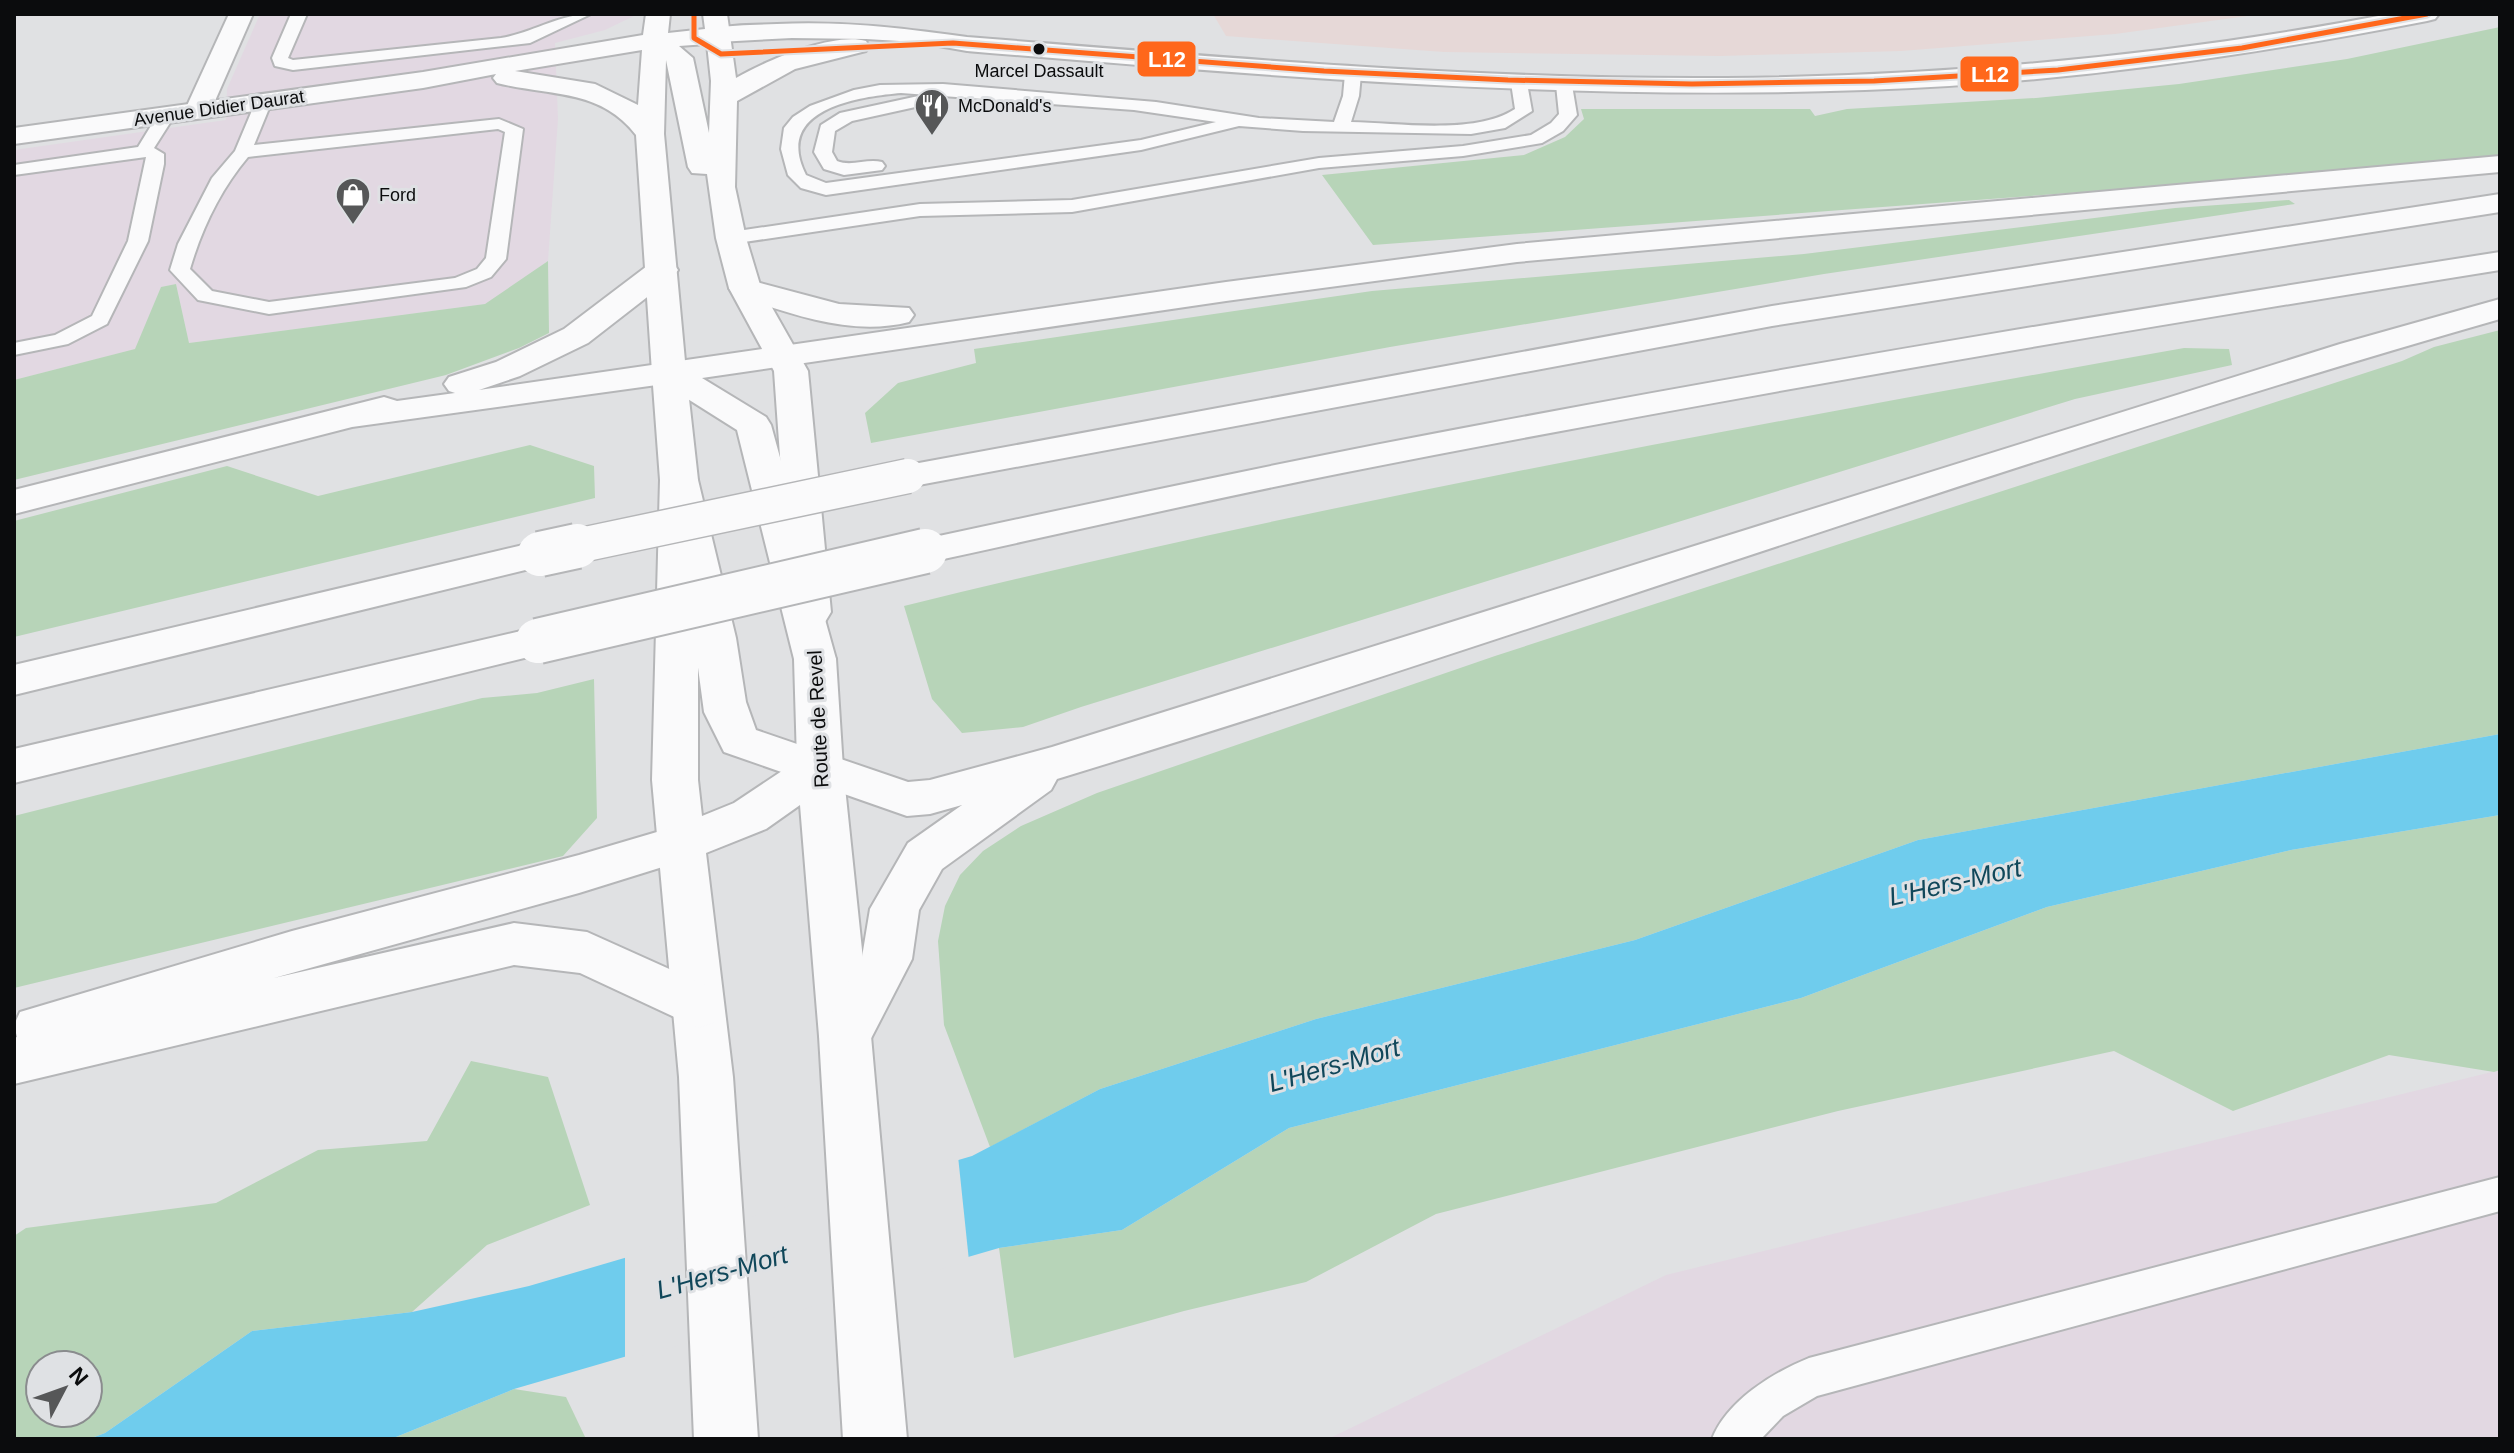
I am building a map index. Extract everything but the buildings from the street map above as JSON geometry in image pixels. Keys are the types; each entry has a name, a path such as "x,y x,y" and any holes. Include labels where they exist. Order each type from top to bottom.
{"main road":[{"path":"198,110 241,14"},
{"path":"726,1439 706,1077 684,842 675,780 679,480 650,134 655,39 812,30 920,36 953,43 1353,74 1564,85 1799,85 1985,78 2196,57 2427,14"},
{"path":"704,36 857,46 912,47 953,43"},
{"path":"704,36 702,167 721,187"},
{"name":"Route de Revel","path":"704,36 722,99 721,187 731,238 745,288 791,371 875,1439"},
{"name":"Avenue Didier Daurat","path":"423,80 482,76 655,39"},
{"name":"Avenue Didier Daurat","path":"14,136 423,80 655,39"},
{"path":"722,99 768,69 798,58 857,46"},
{"name":"Avenue Didier Daurat","path":"482,76 540,81 609,99 639,117 650,134"},
{"path":"355,417 1358,272 1517,253 2500,164"},
{"path":"14,680 540,554 908,476 1772,316 2500,203"},
{"path":"14,766 127,736 925,551 1341,462 2061,331 2500,261"},
{"path":"14,502 355,417 508,369 547,352 594,325 662,270"},
{"path":"745,288 824,313 891,316 1159,279 1248,272 1358,272"},
{"path":"679,480 719,661 722,703 731,729 740,741 907,799 930,797 1055,763 2040,448 2352,351 2500,309"},
{"path":"669,372 753,425 815,659"},
{"path":"845,1036 887,959 895,909 925,856 1055,763"},
{"path":"14,1035 277,956 579,874 684,842 750,816 820,768"},
{"path":"14,1061 514,944 587,953 698,1006"}],"lane":[{"path":"299,14 280,58 281,63 293,65 345,60 530,38 583,14"},
{"path":"342,91 345,60"},
{"path":"1341,127 1351,96 1353,74"},
{"path":"1238,121 1192,135 991,167 967,163 833,180 812,172 805,151 806,137 812,124 841,99 881,88 1178,110 1238,121 1464,130 1513,120 1524,111 1519,83"},
{"path":"731,238 920,210 1072,206 1319,163 1463,151 1536,139 1557,127 1568,115 1564,85"},
{"path":"1000,95 949,96 839,119 827,129 823,152 830,165 844,170 972,153 1038,160"},
{"path":"243,152 499,124 514,129 496,259 484,273 459,283 269,308 205,296 180,270 188,244 221,178 243,152 264,101"},
{"path":"144,151 166,115"},
{"path":"14,170 144,151 155,154 138,241 100,320 61,340 14,349"},
{"path":"1732,1439 1769,1402 1809,1378 2500,1194"}],"shaded area":[{"path":"260,14 638,14 605,30 555,43 558,119 548,261 486,304 189,343 176,284 161,287 136,349 14,380 14,150 226,120 227,89"},
{"path":"1213,14 2262,14 2115,34 1901,51 1720,56 1444,52 1226,36"},
{"path":"2500,1070 2500,1439 1328,1439 1666,1275"}],"green space":[{"path":"2500,27 2500,156 2338,173 1373,245 1322,175 1524,155 1565,137 1584,119 1581,109 1810,109 1815,116 1847,109 2036,98 2179,84 2347,59"},
{"path":"2289,200 2295,204 1824,274 1390,347 871,443 865,413 898,383 976,363 974,349 1372,291 1804,254 2175,208"},
{"path":"548,261 549,333 519,348 446,375 14,480 14,380 135,349 161,287 176,284 189,343 485,304"},
{"path":"2500,330 2500,734 1918,840 1635,940 1316,1019 1100,1089 990,1147 944,1025 938,941 945,906 960,875 983,851 1021,826 1097,793 1495,656 2402,361 2434,347"},
{"path":"2184,348 2229,349 2232,365 2075,399 1023,727 962,733 932,699 904,606 1222,532 1542,466"},
{"path":"530,445 594,466 595,498 14,637 14,521 227,466 318,496"},
{"path":"594,679 597,818 563,856 14,988 14,816 482,698 537,693"},
{"path":"2500,815 2500,1070 2494,1072 2389,1055 2233,1111 2114,1051 1838,1111 1436,1214 1306,1282 1184,1311 1014,1358 999,1248 1122,1230 1289,1128 1801,998 2047,907 2291,850"},
{"path":"471,1061 548,1077 590,1205 487,1245 412,1312 252,1331 105,1433 89,1439 14,1439 14,1236 26,1228 216,1203 318,1150 427,1141"},
{"path":"514,1389 566,1397 586,1439 391,1439"}],"water":[{"name":"L'Hers-Mort","path":"2500,734 2500,815 2291,850 2047,907 1801,998 1289,1128 1122,1230 999,1248 514,1389 391,1439 89,1439 105,1433 252,1331 412,1312 529,1286 972,1156 1100,1089 1316,1019 1635,940 1918,840"}],"pier":[{"path":"958,1156 969,1261 625,1361 625,1254"}],"transit line":[{"name":"L12","path":"694,14 694,38 721,54 953,43 1324,71 1508,80 1692,84 1874,81 2058,70 2242,48 2427,14"}],"place":[{"name":"Marcel Dassault","path":"1039,49"},
{"name":"McDonald's","path":"932,137"},
{"name":"Ford","path":"353,226"}]}
